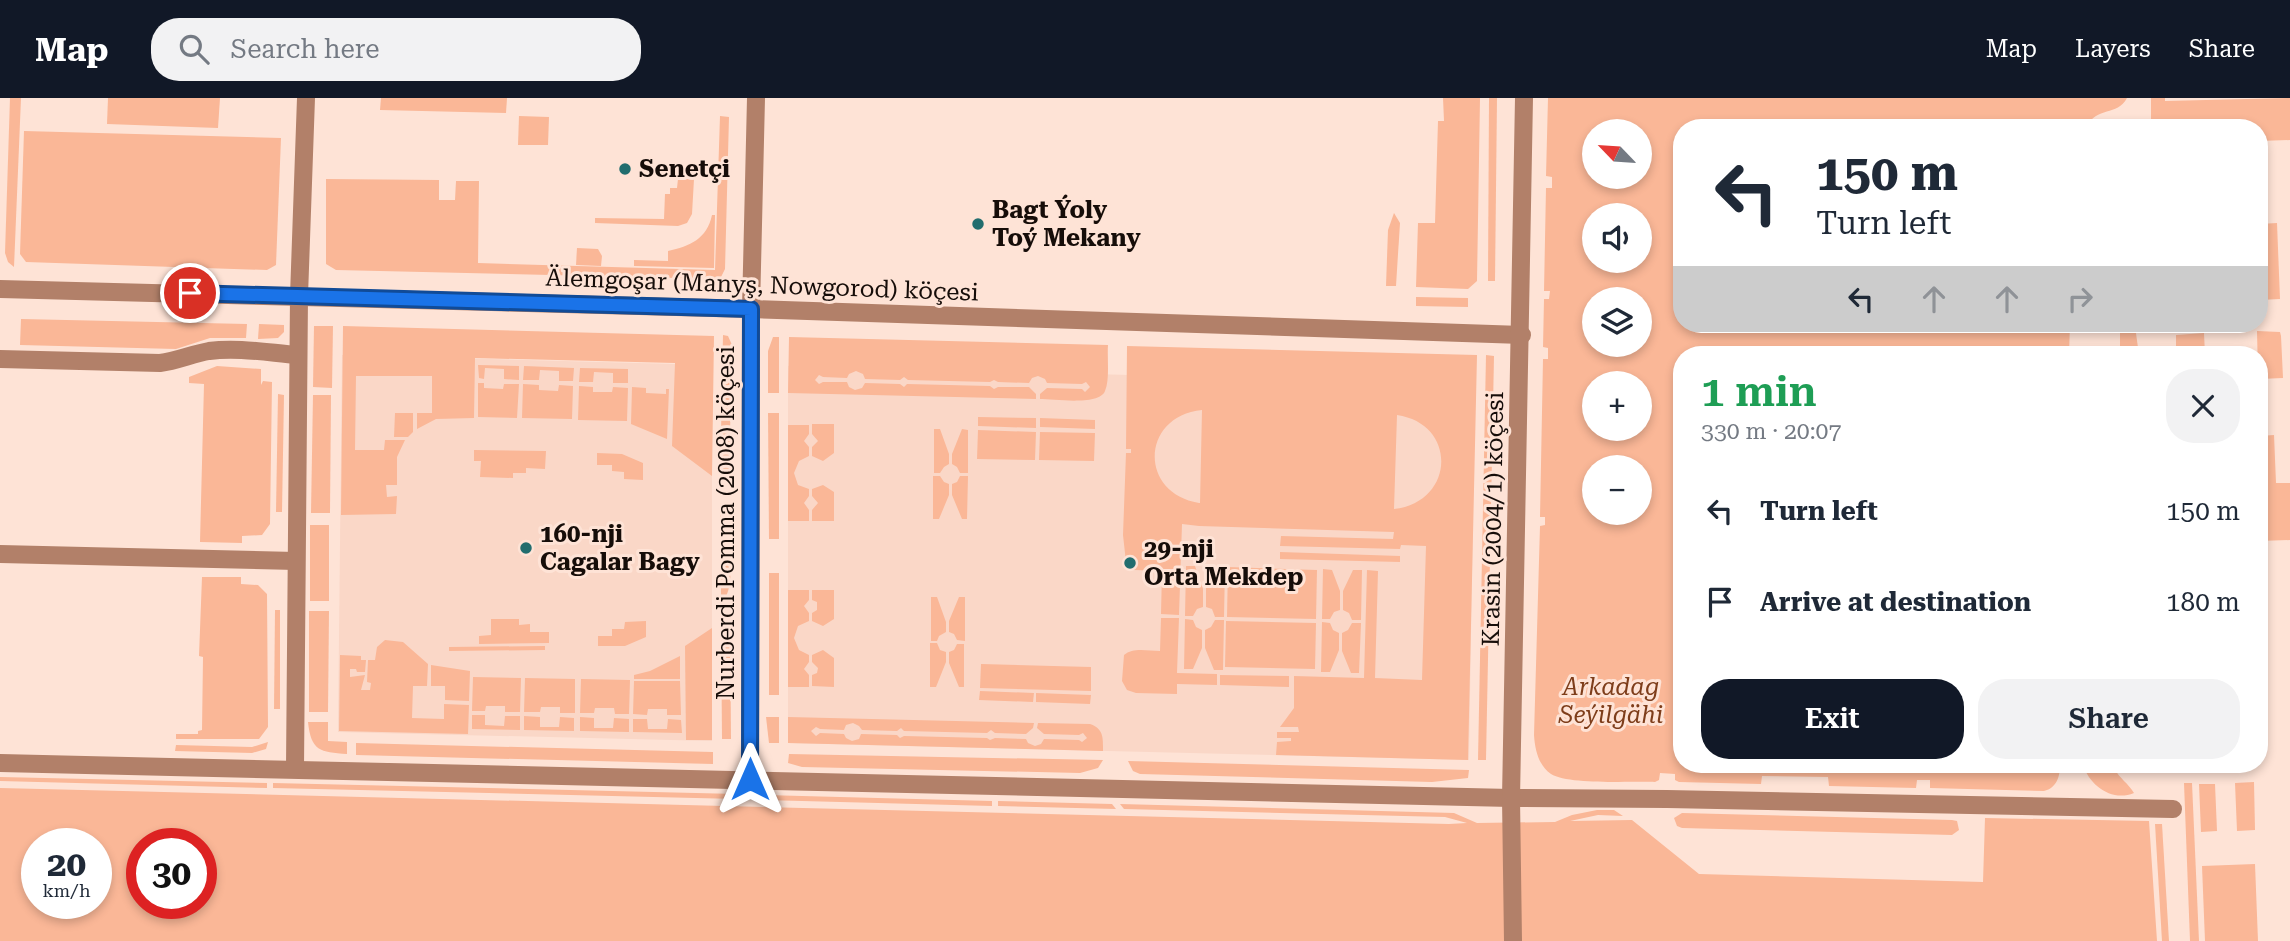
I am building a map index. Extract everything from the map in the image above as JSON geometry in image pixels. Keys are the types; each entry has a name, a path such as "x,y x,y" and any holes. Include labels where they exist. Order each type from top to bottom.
{"street":[{"path":"295,768 298,355 306,98"},
{"name":"Nurberdi Pomma (2008) köçesi","path":"750,779 751,309 756,98"},
{"name":"Krasin (2004/1) köçesi","path":"1513,941 1511,798 1524,98"},
{"name":"Älemgoşar (Manyş, Nowgorod) köçesi","path":"0,289 751,309 1521,335"},
{"path":"0,359 160,363 223,350 298,355"},
{"path":"0,554 296,561"},
{"path":"0,763 1511,798 1653,798 2173,809"}],"shaded area":[{"name":"160-nji Cagalar Bagy","path":"342,355 712,365 712,741 338,732"},
{"name":"29-nji Orta Mekdep","path":"788,366 1475,384 1469,760 788,743"}],"green space":[{"path":"10,98 21,98 14,267 8,262 5,253"},
{"path":"108,98 220,98 218,128 107,124"},
{"path":"381,98 507,98 506,113 380,110"},
{"path":"1443,98 1480,98 1477,281 1468,289 1416,287 1418,223 1435,223 1438,121 1444,121"},
{"path":"1489,98 1497,98 1495,281 1488,281"},
{"name":"Arkadag Seýilgähi","path":"1548,98 2127,98 2123,104 2093,119 1673,119 1673,333 2070,333 2069,346 1673,346 1673,773 2059,773 2052,787 2044,791 1930,788 1930,780 1917,780 1916,788 1829,786 1828,777 1762,776 1761,784 1679,782 1675,780 1675,774 1660,773 1659,780 1655,782 1601,782 1559,777 1543,766 1536,751 1534,735 1540,526 1545,525 1545,517 1540,517 1543,359 1548,359 1548,348 1543,347 1544,299 1549,299 1550,291 1544,291 1546,188 1552,188 1552,177 1546,176"},
{"path":"2151,98 2165,98 2165,101 2290,98 2290,140 2268,141 2268,119 2151,119"},
{"path":"519,116 549,117 548,145 518,145"},
{"path":"720,116 729,117 725,269 720,279 336,270 326,264 326,179 439,180 439,200 455,200 456,181 479,181 478,263 715,270"},
{"path":"24,131 281,138 276,265 267,270 26,262 20,254"},
{"path":"678,179 694,179 692,214 687,223 678,226 595,223 595,218 664,219 665,194 670,194 670,188 677,188"},
{"path":"1394,213 1400,223 1396,286 1386,286 1388,230"},
{"path":"712,215 715,215 714,268 634,266 634,260 668,261 668,251 683,247 702,236"},
{"path":"2277,223 2280,299 2268,300 2268,224"},
{"path":"577,248 598,249 602,256 601,266 576,265"},
{"path":"1416,297 1468,298 1468,307 1416,306"},
{"path":"21,319 247,324 246,338 210,338 176,349 20,345"},
{"path":"259,324 284,325 284,332 278,338 258,339"},
{"path":"314,326 333,326 332,388 313,387"},
{"path":"343,326 714,336 712,476 672,446 675,363 475,358 474,418 436,419 417,429 417,413 432,413 432,376 356,376 355,450 384,450 385,440 405,440 397,457 397,485 386,485 387,497 397,496 396,514 341,515"},
{"path":"2280,332 2283,378 2268,379 2268,346 2257,346 2257,333"},
{"path":"2120,333 2136,333 2138,346 2120,346"},
{"path":"2204,333 2205,346 2176,346 2176,335"},
{"path":"723,335 728,336 732,345 728,482 720,482"},
{"path":"773,337 779,337 779,393 768,393 768,351"},
{"path":"789,337 1108,345 1107,381 1101,396 1085,400 1065,400 1040,399 1040,394 1047,388 1082,389 1085,392 1090,387 1086,382 1047,383 1038,376 1032,378 1029,383 994,380 908,380 904,377 900,380 865,379 863,374 856,371 847,378 819,375 815,380 819,384 847,382 849,387 855,390 862,388 865,383 900,384 904,387 907,384 990,386 994,389 1029,387 1036,394 1036,399 788,393"},
{"path":"1127,346 1477,355 1468,760 1276,755 1277,742 1291,741 1291,738 1277,738 1277,732 1299,732 1298,727 1280,727 1294,708 1294,676 1364,678 1367,570 1378,571 1375,678 1422,680 1426,546 1401,545 1400,549 1280,546 1281,536 1393,539 1394,532 1182,524 1179,615 1161,614 1162,571 1127,567 1123,535 1126,453 1131,453 1131,449 1126,449","holes":["1202,410 1200,503 1199,503 1179,496 1165,485 1157,471 1155,455 1158,439 1167,426 1182,415","1397,415 1417,421 1431,432 1439,447 1441,463 1438,479 1429,493 1414,503 1394,509"]},
{"path":"1486,355 1494,356 1486,760 1478,760"},
{"path":"478,365 519,366 519,380 504,379 504,369 485,368 484,379 479,378"},
{"path":"217,366 261,369 261,385 263,381 272,382 270,524 262,535 242,536 242,543 200,542 204,384 189,383 189,377"},
{"path":"524,366 574,368 573,381 559,381 559,371 540,370 539,380 523,380"},
{"path":"580,368 628,369 628,383 613,383 613,373 594,372 593,382 579,382"},
{"path":"478,383 484,383 484,388 503,389 504,384 519,384 517,418 478,417"},
{"path":"523,384 539,385 539,390 558,391 559,385 573,386 572,419 522,418"},
{"path":"579,386 593,387 593,392 612,392 613,387 628,388 627,421 578,420"},
{"path":"632,387 646,388 646,393 666,394 666,389 669,389 667,439 631,424"},
{"path":"278,394 284,395 282,512 276,512"},
{"path":"313,395 331,395 330,513 311,513"},
{"path":"395,413 413,413 413,432 408,437 394,437"},
{"path":"768,413 779,413 779,539 769,539"},
{"path":"978,417 1036,418 1036,428 978,426"},
{"path":"1040,418 1095,420 1095,429 1040,427"},
{"path":"812,424 834,424 834,453 823,461 812,456 812,447 818,441 812,434"},
{"path":"788,425 809,425 809,434 804,441 809,447 809,456 799,461 794,473 798,485 809,489 809,496 804,503 809,510 809,521 788,521"},
{"path":"934,429 940,429 949,454 949,464 940,473 934,473"},
{"path":"962,429 968,430 968,473 960,473 952,464 952,454"},
{"path":"978,430 1036,432 1035,460 977,459"},
{"path":"1040,432 1095,433 1094,461 1039,460"},
{"path":"2268,435 2274,435 2276,483 2290,483 2290,540 2268,541"},
{"path":"474,450 546,451 545,469 526,468 526,473 513,473 513,478 480,477 481,461 474,461"},
{"path":"597,453 622,454 643,463 643,480 624,479 624,472 612,471 612,465 597,465"},
{"path":"933,476 940,476 949,484 949,495 939,519 933,519"},
{"path":"960,476 968,476 967,519 962,519 952,495 952,484 957,482"},
{"path":"823,485 834,492 834,521 812,521 812,510 818,503 812,496 812,489"},
{"path":"720,503 730,518 730,539 724,544 721,544"},
{"path":"310,525 329,525 329,601 310,601"},
{"path":"1280,552 1400,556 1400,562 1280,559"},
{"path":"721,562 727,563 730,576 727,595 721,601"},
{"path":"1186,566 1195,566 1203,589 1203,607 1197,609 1193,616 1185,616"},
{"path":"1216,567 1225,567 1224,617 1215,617 1212,609 1206,607 1206,588"},
{"path":"1228,567 1317,570 1316,619 1227,617"},
{"path":"1323,569 1332,570 1340,591 1340,610 1334,612 1330,619 1322,619"},
{"path":"1353,570 1362,570 1361,620 1352,620 1349,613 1343,610 1343,591"},
{"path":"769,573 779,573 779,695 769,695"},
{"path":"202,577 241,577 241,584 258,585 267,594 268,727 259,739 176,739 176,734 198,734 198,731 202,730 203,657 199,656"},
{"path":"788,590 809,590 809,600 804,606 809,613 809,621 798,626 794,638 799,650 809,655 809,662 804,669 809,675 809,687 788,687"},
{"path":"812,590 834,590 834,619 823,626 812,621 817,602 812,600"},
{"path":"931,597 937,597 946,622 946,632 939,636 937,641 931,641"},
{"path":"959,597 965,597 965,641 957,640 954,634 949,632 949,621"},
{"path":"275,610 280,610 280,709 274,709"},
{"path":"309,611 329,611 328,712 309,712"},
{"path":"1161,618 1179,618 1177,673 1217,674 1217,685 1177,684 1177,694 1136,693 1127,690 1122,681 1124,655 1136,650 1160,651"},
{"path":"491,619 519,619 519,625 530,624 530,632 549,632 549,643 479,644 479,636 491,635"},
{"path":"1185,619 1193,620 1196,627 1202,630 1202,648 1193,669 1184,669"},
{"path":"1215,620 1224,620 1223,670 1214,670 1205,648 1205,630 1211,627"},
{"path":"646,621 646,637 625,646 598,646 598,636 612,636 612,629 624,629 625,622"},
{"path":"1226,621 1316,623 1315,669 1225,667"},
{"path":"1322,622 1330,623 1333,630 1339,633 1339,650 1330,672 1321,672"},
{"path":"1352,623 1361,623 1359,673 1351,673 1342,651 1342,633 1348,630"},
{"path":"721,624 730,624 731,739 722,739"},
{"path":"712,628 712,740 686,740 685,646"},
{"path":"385,640 403,642 428,664 427,686 413,686 412,718 444,719 444,704 469,705 468,734 339,731 340,655 361,656 361,660 366,660 365,672 350,669 350,677 365,675 361,690 370,690 371,683 367,682 368,660 375,660 377,647"},
{"path":"930,643 937,643 940,650 946,652 946,662 936,687 930,687"},
{"path":"957,644 964,644 964,687 959,687 949,663 949,652 954,650"},
{"path":"545,646 545,650 449,651 449,647"},
{"path":"823,650 834,658 834,687 812,686 812,675 817,673 818,668 812,662 812,655"},
{"path":"680,656 680,679 634,679 634,675 650,671"},
{"path":"981,664 1091,667 1091,691 980,688"},
{"path":"431,665 470,671 469,701 445,700 445,686 431,686"},
{"path":"1220,675 1289,676 1289,687 1220,685"},
{"path":"473,677 521,678 520,712 505,712 505,706 486,706 485,711 472,711"},
{"path":"525,678 575,679 575,713 560,713 560,707 541,707 540,712 524,712"},
{"path":"581,679 630,680 629,714 615,714 614,708 595,708 594,713 580,713"},
{"path":"634,681 680,681 681,715 667,715 667,709 648,709 647,715 633,714"},
{"path":"980,691 1034,693 1033,702 979,700"},
{"path":"1036,693 1091,695 1090,704 1036,702"},
{"path":"472,715 485,715 485,725 504,726 505,716 520,716 520,730 472,729"},
{"path":"524,716 540,717 540,727 559,727 560,717 574,718 574,731 524,730"},
{"path":"580,717 594,718 594,728 613,728 614,718 629,719 629,732 580,731"},
{"path":"766,717 779,717 779,743 769,743"},
{"path":"788,717 1034,723 1033,728 1026,734 995,733 991,730 987,733 904,731 901,728 897,731 862,730 853,723 846,725 844,730 816,727 811,731 816,736 820,733 844,734 852,741 859,739 861,734 897,735 900,738 1026,739 1035,746 1041,744 1044,739 1082,742 1087,738 1083,733 1044,734 1037,728 1038,723 1090,724 1100,731 1103,751 788,743"},
{"path":"633,719 647,719 648,729 667,729 668,719 681,720 682,733 633,732"},
{"path":"308,722 328,722 328,741 347,742 347,754 318,748 309,732"},
{"path":"268,742 266,749 252,753 175,751 176,745 252,747"},
{"path":"356,743 713,752 713,764 356,755"},
{"path":"789,754 1103,760 1098,768 1080,773 802,767 788,763"},
{"path":"1128,761 1469,770 1468,778 1432,782 1140,774 1133,771"},
{"path":"2086,773 2118,773 2134,793 2110,794"},
{"path":"0,777 267,783 267,788 0,781"},
{"path":"2254,782 2255,830 2237,831 2235,783"},
{"path":"273,783 737,794 737,799 273,788"},
{"path":"2184,783 2192,783 2199,941 2190,941"},
{"path":"2199,784 2215,784 2217,831 2201,832"},
{"path":"0,788 1449,824 1467,823 1445,817 1124,809 1120,804 1454,813 1477,823 1555,822 1572,815 1614,810 1623,816 1598,815 1570,821 1632,820 1699,874 1983,882 1985,818 2149,821 2157,941 0,941"},
{"path":"764,795 992,801 992,806 764,800"},
{"path":"998,801 1112,804 1116,809 998,806"},
{"path":"1682,813 1952,820 1957,821 1959,830 1952,835 1682,828 1677,826 1674,818"},
{"path":"2155,824 2162,824 2169,941 2162,941"},
{"path":"2255,864 2258,941 2205,941 2202,866"}],"place":[{"name":"Senetçi","path":"625,169"},
{"name":"Bagt Ýoly Toý Mekany","path":"978,224"},
{"name":"160-nji Cagalar Bagy","path":"526,548"},
{"name":"29-nji Orta Mekdep","path":"1130,563"}],"route":[{"path":"190,293 751,309 750,779"}]}
